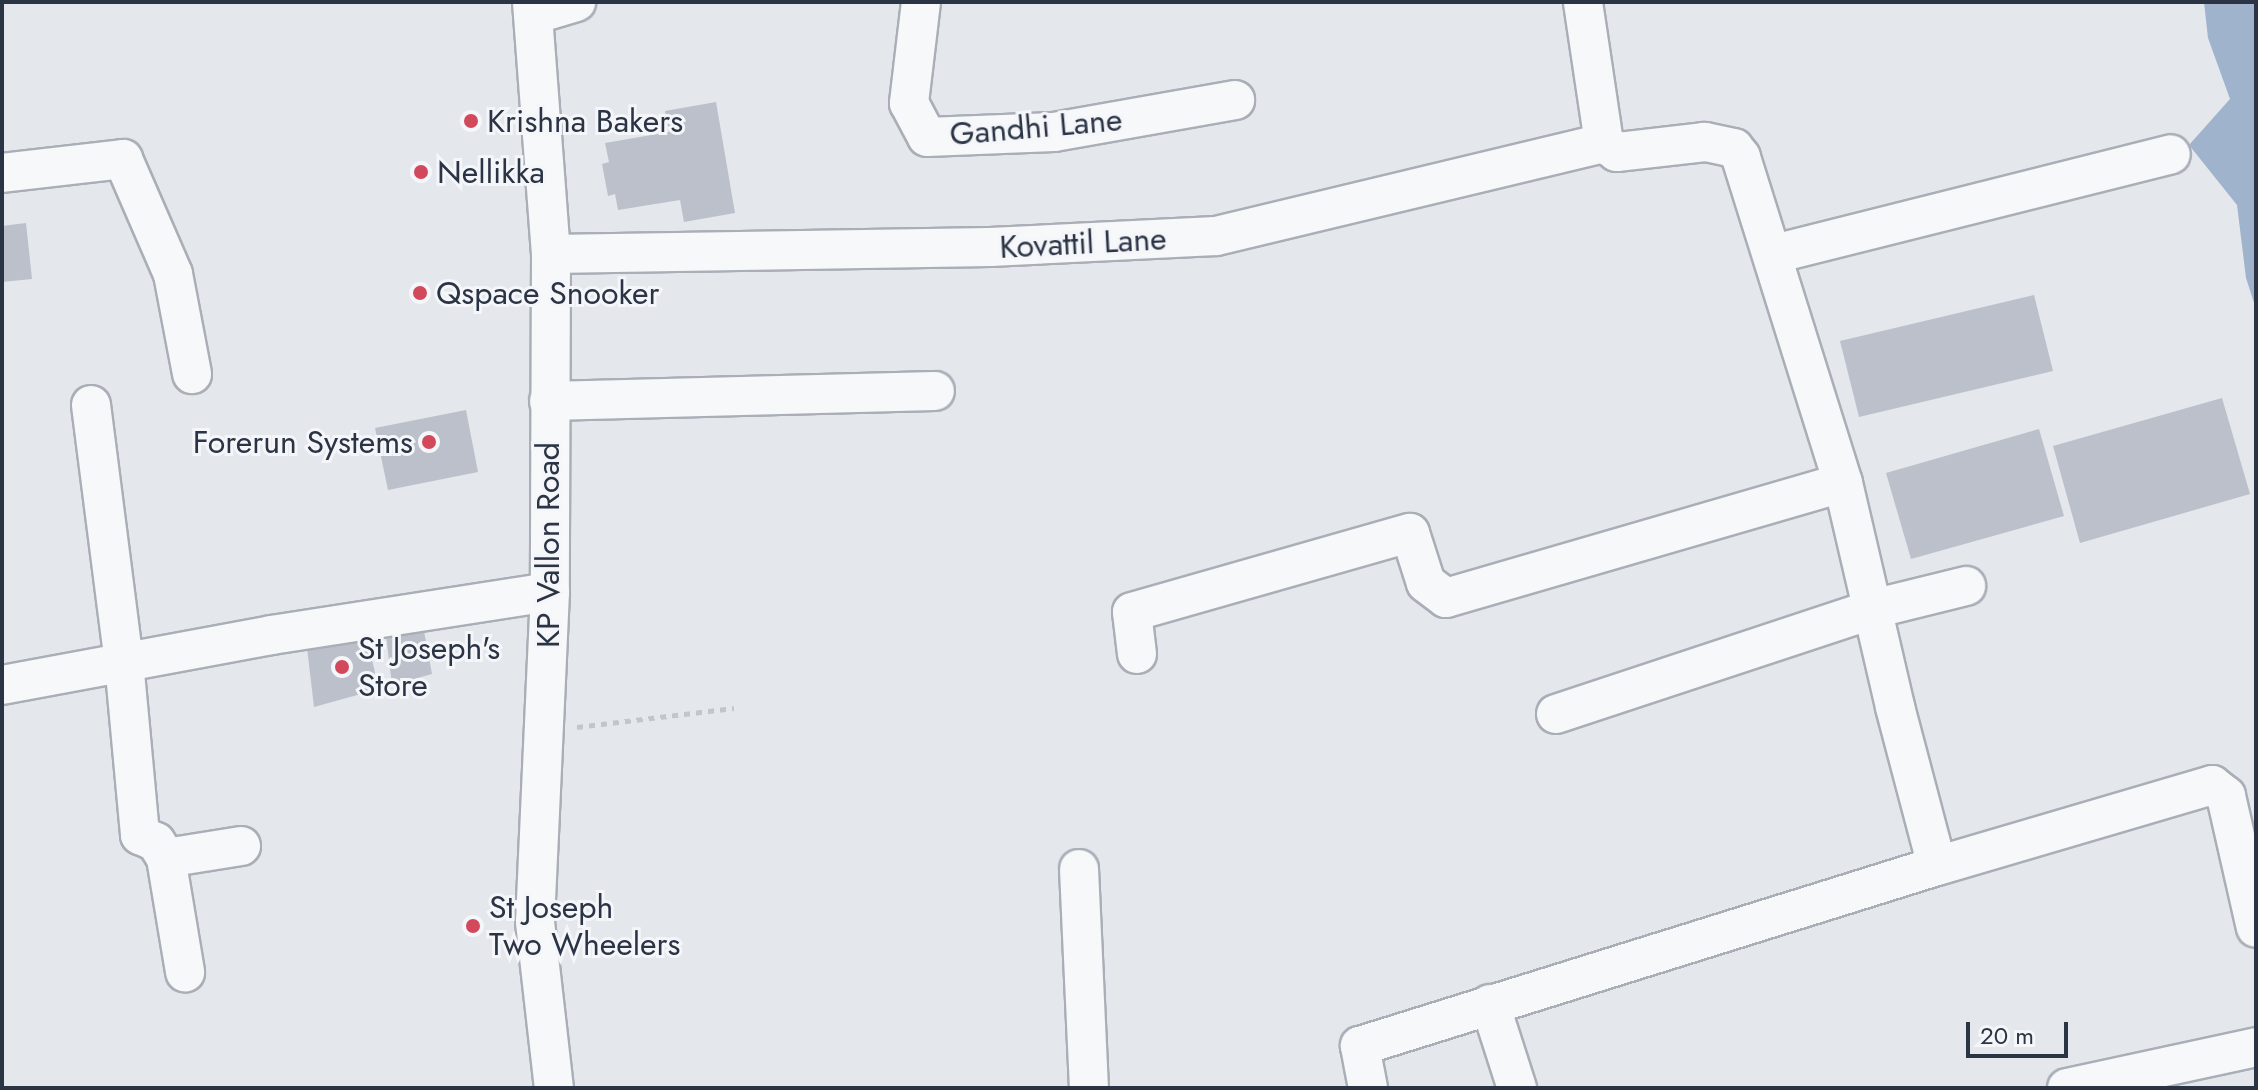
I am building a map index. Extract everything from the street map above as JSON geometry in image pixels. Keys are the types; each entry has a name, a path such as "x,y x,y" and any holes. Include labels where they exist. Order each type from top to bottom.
{"street":[{"path":"534,8 576,2"},
{"name":"Gandhi Lane","path":"921,2 909,103 927,137 1054,132 1235,100"},
{"path":"1591,3 1604,143 1617,152 1705,142 1734,148 1741,157 1774,254 1843,483 1937,866"},
{"name":"KP Vallon Road","path":"534,8 551,254 550,592 535,922 554,1088"},
{"name":"Kovattil Lane","path":"551,254 990,247 1216,236 1604,143"},
{"path":"1774,254 2171,154"},
{"path":"2,173 123,159 173,274 192,374"},
{"path":"549,401 935,391"},
{"path":"91,405 124,662 140,835 156,842 166,858 185,972"},
{"path":"1137,654 1132,612 1410,533 1426,583 1446,598 1843,483"},
{"path":"1556,714 1873,609 1966,586"},
{"path":"2,685 271,635 550,592"},
{"path":"1368,1088 1360,1046 1937,866 2212,785 2226,796 2256,928"},
{"path":"166,858 241,846"},
{"path":"1079,869 1089,1088"},
{"path":"1490,1004 1517,1088"},
{"path":"2067,1088 2256,1047"}],"path":[{"path":"545,730 734,708"}],"water":[{"path":"2204,2 2256,2 2256,309 2246,278 2237,205 2189,145 2230,99 2208,38"}],"building":[{"path":"716,102 735,213 684,222 680,200 618,210 615,194 608,196 602,164 609,162 605,143 669,132 665,111"},
{"path":"26,223 32,279 2,282 2,226"},
{"path":"2034,295 2053,371 1859,417 1840,341"},
{"path":"2222,398 2250,494 2080,543 2053,446"},
{"path":"466,410 478,472 388,490 375,428"},
{"path":"2039,429 2064,516 1911,559 1886,473"},
{"name":"St Joseph's Store","path":"365,631 379,689 314,707 306,639"},
{"path":"424,631 432,674 392,685 386,635"}],"place":[{"name":"Krishna Bakers","path":"471,121"},
{"name":"Nellikka","path":"421,172"},
{"name":"Qspace Snooker","path":"420,293"},
{"name":"Forerun Systems","path":"429,442"},
{"name":"St Joseph's Store","path":"342,667"},
{"name":"St Joseph Two Wheelers","path":"473,926"}]}
